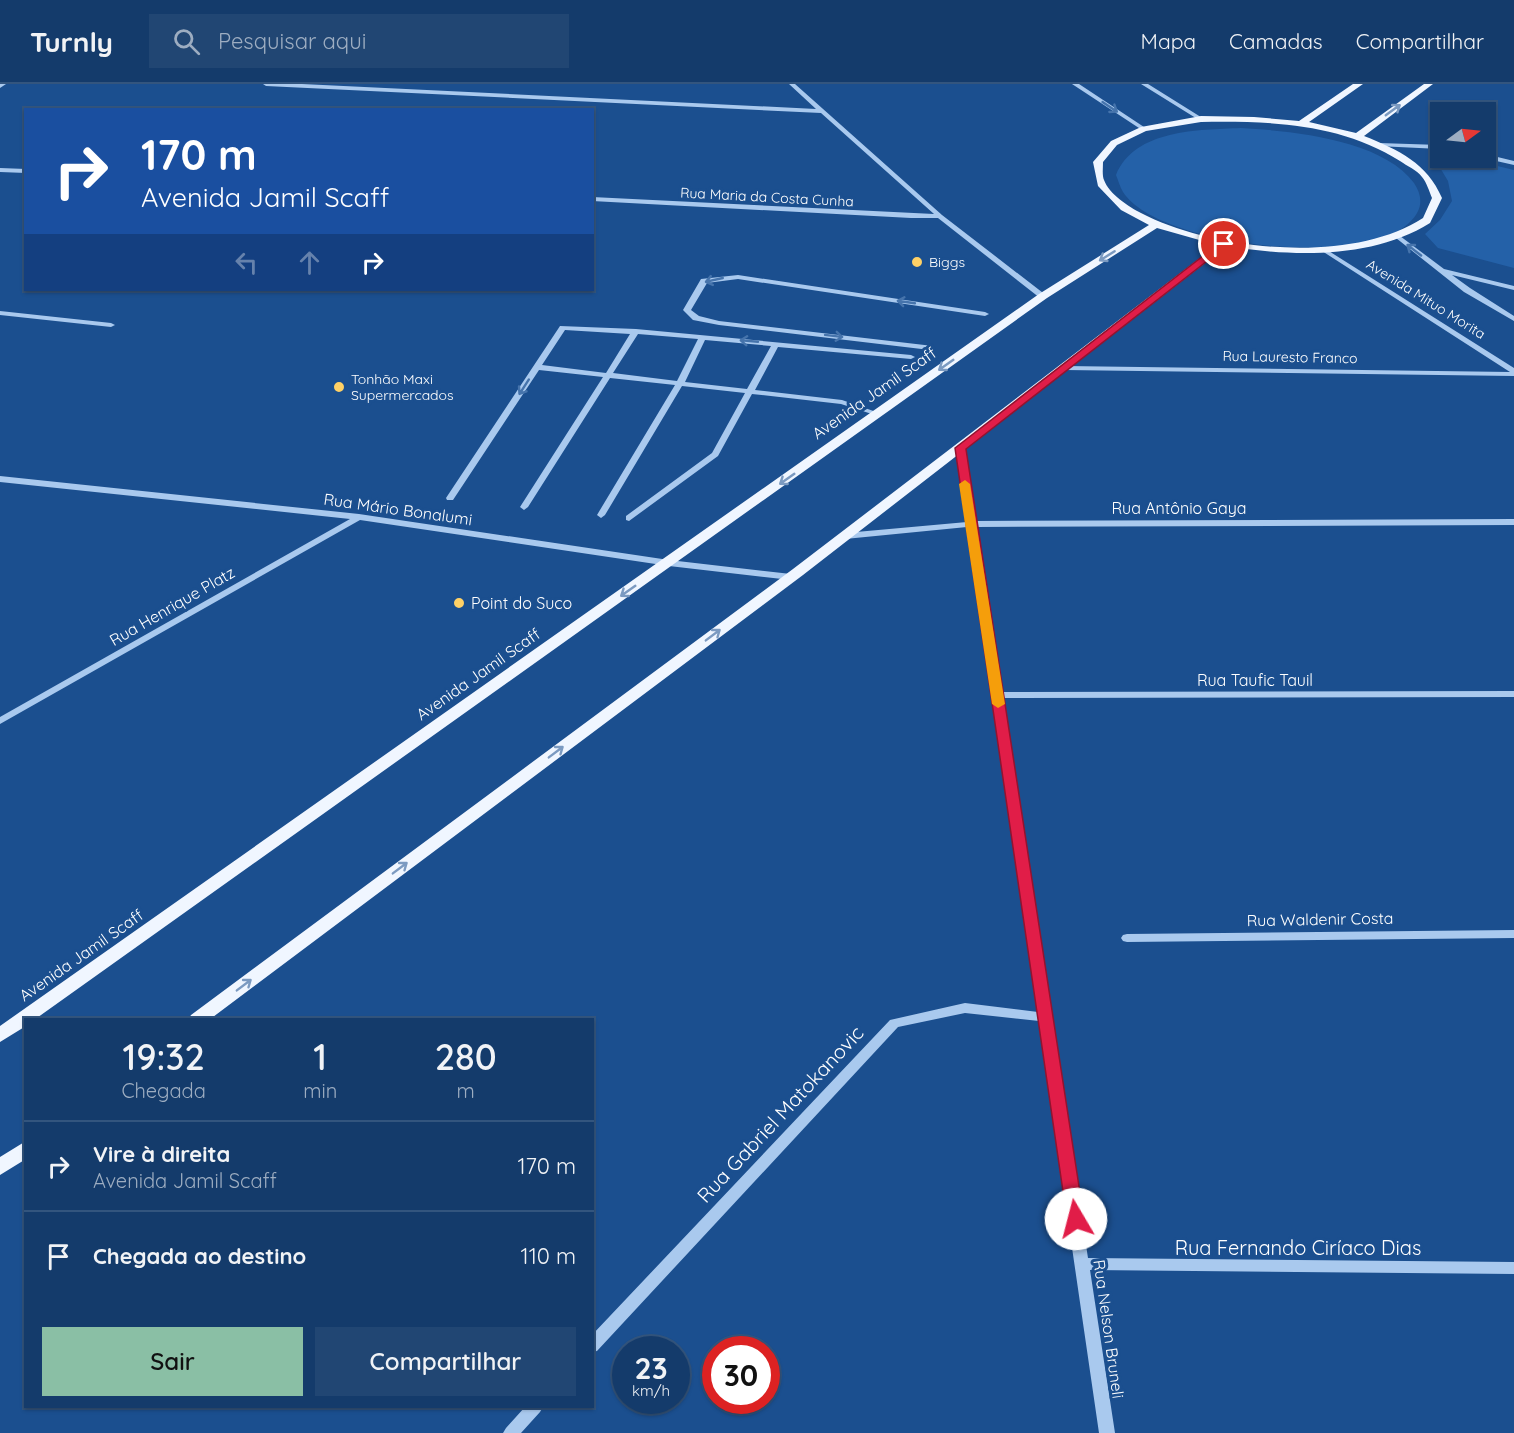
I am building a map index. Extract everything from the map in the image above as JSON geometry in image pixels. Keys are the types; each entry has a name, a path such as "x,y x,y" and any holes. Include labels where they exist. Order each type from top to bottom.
{"main road":[{"path":"1300,124 1359,84"},
{"path":"1357,137 1429,84"},
{"path":"1201,119 1250,119 1300,124 1357,137 1399,154 1426,176 1437,198 1427,219 1398,237 1365,246 1324,250 1274,250 1224,244 1157,224 1120,204 1100,183 1098,162 1114,143 1144,129 1201,119"},
{"name":"Avenida Jamil Scaff","path":"0,1035 1044,296 1157,224"},
{"path":"200,1018 791,577 1224,244"},
{"path":"0,1167 24,1149"}],"street":[{"path":"266,84 824,111"},
{"path":"792,84 940,216 1044,296"},
{"path":"1075,84 1144,129"},
{"path":"1144,84 1201,119"},
{"path":"1379,145 1430,147"},
{"path":"1496,159 1514,163"},
{"path":"0,170 24,171"},
{"name":"Rua Maria da Costa Cunha","path":"594,199 940,216"},
{"name":"Avenida Mituo Morita","path":"1398,237 1440,270 1514,319"},
{"name":"Avenida Mituo Morita","path":"1324,250 1514,373"},
{"path":"1440,270 1514,288"},
{"path":"930,348 719,323 696,318 687,310 704,281 738,277 985,314"},
{"path":"0,313 111,325"},
{"path":"450,498 563,328 636,331 911,357"},
{"path":"524,507 609,377 636,331"},
{"path":"601,515 679,385 703,337"},
{"path":"629,518 715,454 776,344"},
{"path":"536,368 842,402 878,414"},
{"name":"Rua Lauresto Franco","path":"1065,368 1514,373"},
{"name":"Rua Nelson Bruneli","path":"960,448 1107,1433"},
{"name":"Rua Mário Bonalumi","path":"0,479 359,518 791,577"},
{"name":"Rua Henrique Platz","path":"0,721 359,518"},
{"name":"Rua Antônio Gaya","path":"845,536 970,524 1514,522"},
{"name":"Rua Taufic Tauil","path":"997,695 1514,694"},
{"name":"Rua Waldenir Costa","path":"1127,938 1514,934"},
{"name":"Rua Gabriel Matokanovic","path":"594,1344 894,1023 965,1008 1045,1017"},
{"name":"Rua Fernando Ciríaco Dias","path":"1082,1264 1514,1268"},
{"path":"511,1433 534,1408"}],"shaded area":[{"path":"1241,128 1334,140 1380,156 1399,168 1414,183 1420,199 1417,214 1409,223 1385,237 1350,245 1307,247 1262,245 1217,238 1176,226 1144,211 1123,192 1116,175 1125,160 1153,140 1188,132"},
{"path":"1496,166 1514,170 1514,268 1438,248 1425,234 1440,220 1452,201 1448,181 1440,168 1496,168"}],"slow traffic":[{"path":"965,484 998,704"}],"place":[{"name":"Biggs","path":"917,262"},
{"name":"Tonhão Maxi Supermercados","path":"339,387"},
{"name":"Point do Suco","path":"459,603"}],"route":[{"path":"1076,1219 960,448 1224,244"}]}
